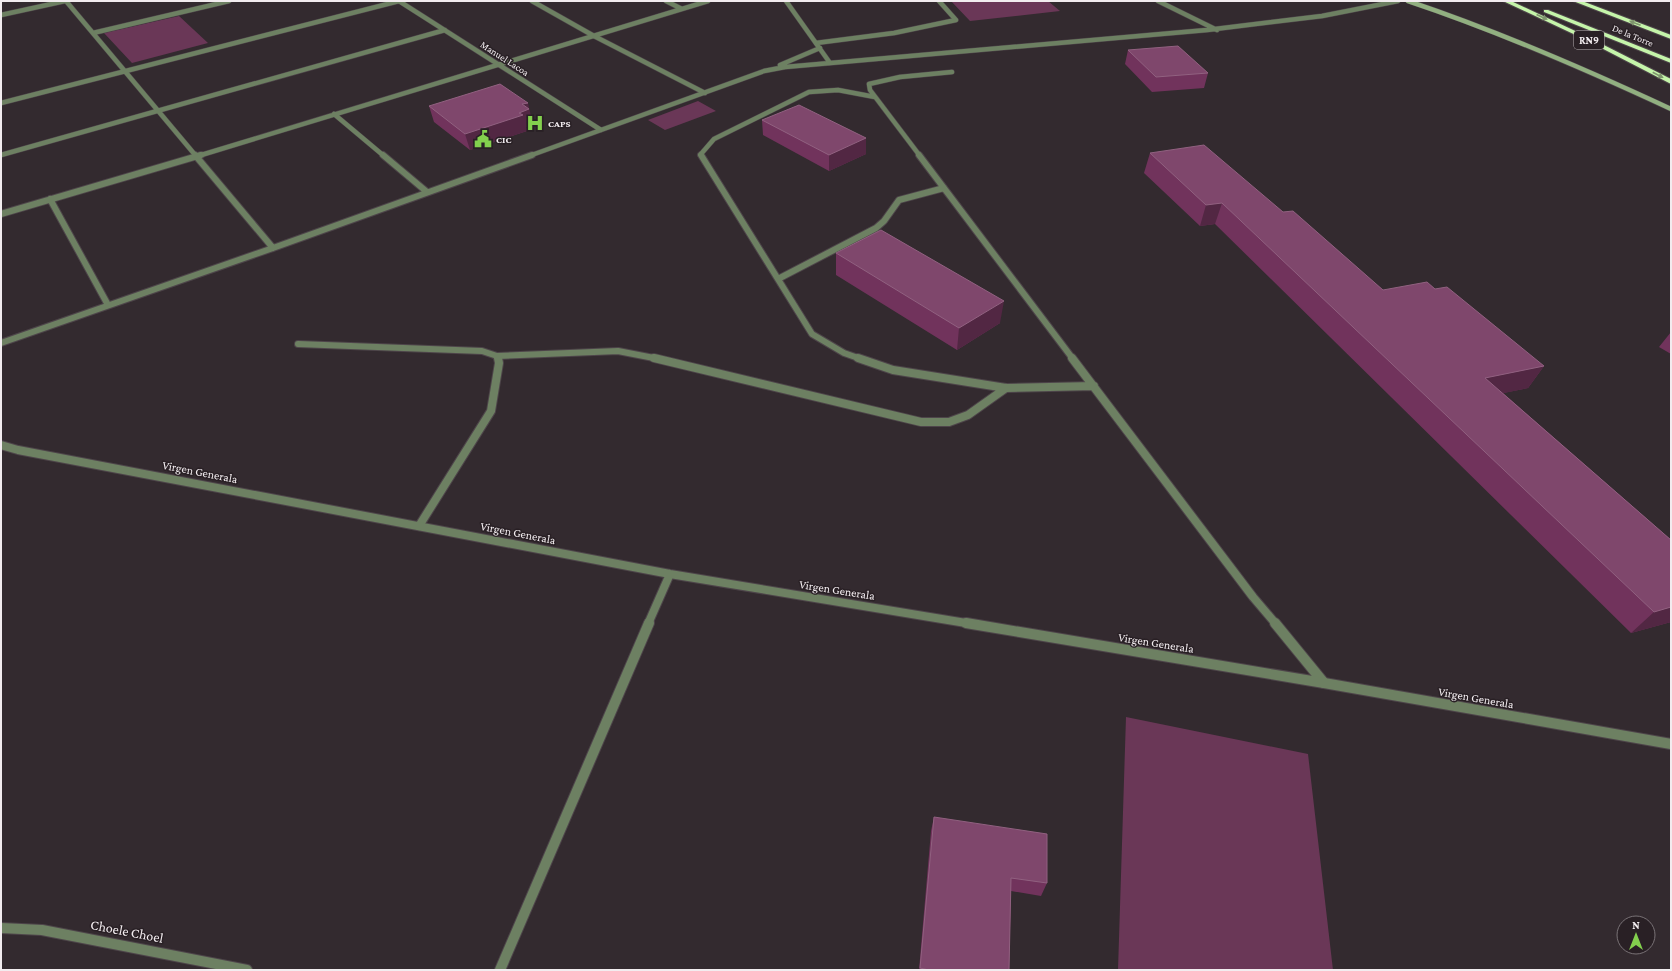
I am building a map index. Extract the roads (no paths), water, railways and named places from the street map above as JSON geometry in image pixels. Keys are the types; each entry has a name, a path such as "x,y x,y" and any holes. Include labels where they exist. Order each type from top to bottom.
{"highway":[{"name":"RN9","path":"1506,1 1584,37 1671,82"},
{"name":"De la Torre","path":"1520,1 1671,61"},
{"path":"1578,2 1671,37"}],"main road":[{"path":"1408,1 1480,25 1609,80 1671,109"}],"street":[{"path":"1,15 66,1 273,248"},
{"path":"93,33 229,1"},
{"path":"1,103 399,1"},
{"name":"Manuel Lacoa","path":"399,1 601,130"},
{"path":"532,1 594,36 705,94"},
{"path":"666,1 682,9"},
{"path":"1,214 708,1"},
{"path":"786,1 830,63"},
{"path":"816,43 894,33 956,20 939,1"},
{"path":"1158,1 1217,30"},
{"path":"764,71 785,67 1217,30 1352,12 1398,1"},
{"path":"1,155 445,30"},
{"path":"1,343 705,94 820,48"},
{"path":"952,72 921,74 884,80 869,84 870,90 1253,597 1324,683"},
{"path":"875,97 838,90 809,92 714,139 701,154 812,334 844,353 893,370 1006,388 1094,386"},
{"path":"334,114 427,192"},
{"path":"778,279 876,228 884,221 899,200 944,188"},
{"path":"50,199 108,305"},
{"path":"298,344 482,351 497,356 589,350 618,351 651,357 921,422 949,422 968,415 1006,388"},
{"path":"419,526 491,411 499,364 497,356"},
{"name":"Virgen Generala","path":"1,445 33,453 670,574 1324,683 1671,744"},
{"path":"500,970 670,574"},
{"name":"Choele Choel","path":"1,928 42,930 246,970"}],"place":[{"name":"CAPS","path":"535,123"},
{"name":"CIC","path":"483,139"}]}
